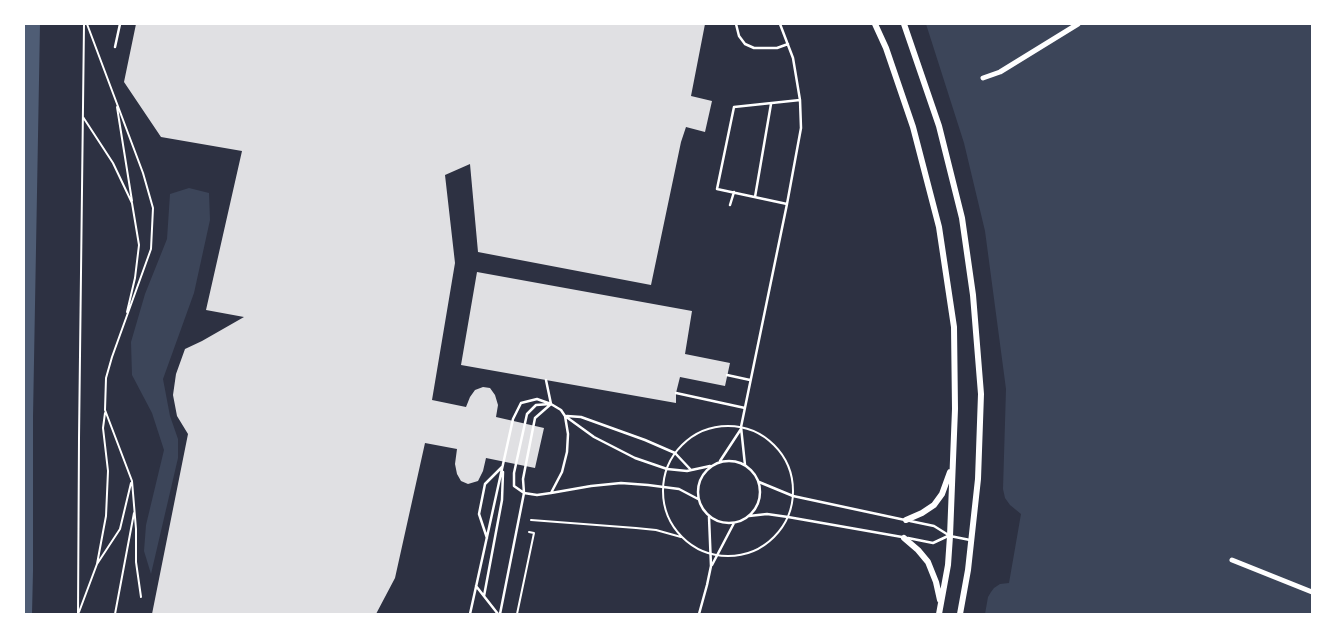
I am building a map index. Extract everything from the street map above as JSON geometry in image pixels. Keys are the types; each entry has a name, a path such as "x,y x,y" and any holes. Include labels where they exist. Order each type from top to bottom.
{"street":[{"path":"874,24 886,48 914,127 939,228 954,326 953,466 950,536 948,565 939,614"},
{"path":"904,24 939,126 962,218 973,295 981,394 978,479 972,541 960,614"},
{"path":"983,78 1000,72 1078,24"},
{"path":"906,520 934,505 942,494 953,466"},
{"path":"904,538 928,562 936,582 941,603"},
{"path":"1232,560 1312,592"}],"lane":[{"path":"115,47 120,24"},
{"path":"736,24 745,44 754,48 777,48 788,44"},
{"path":"745,464 741,427 801,128 800,100 793,58 780,24"},
{"path":"787,204 717,188 734,107 800,100"},
{"path":"755,197 770,104"},
{"path":"730,204 734,192"},
{"path":"727,375 750,380"},
{"path":"546,380 551,404"},
{"path":"676,393 745,408"},
{"path":"470,614 513,419 521,404 537,399 551,404 594,437 635,458 666,469 687,471 728,460 745,464 751,469 759,482 761,492 756,509 742,521 725,523 716,521 702,509 697,490 704,472 711,466"},
{"path":"499,614 524,493 523,479 535,418 551,404"},
{"path":"551,404 536,405 526,414 514,473 514,486 524,493 537,495 591,486 621,484 663,486 678,489 698,499"},
{"path":"565,416 581,417 645,440 675,453 691,470"},
{"path":"551,493 562,472 567,452 568,434 565,416"},
{"path":"720,462 741,427"},
{"path":"487,538 479,514 485,484 503,466"},
{"path":"484,596 502,500 503,466"},
{"path":"759,482 793,496 934,526 950,536 972,541"},
{"path":"749,516 767,514 788,517 933,543 950,536"},
{"path":"709,516 711,566"},
{"path":"699,614 711,566 734,523"},
{"path":"476,586 499,614"}],"path":[{"path":"78,614 97,564 106,516 108,471 104,428 106,378 151,249 153,208 143,173 86,24"},
{"path":"78,614 83,117 86,24"},
{"path":"116,101 138,245 135,278 125,322"},
{"path":"83,117 113,163 132,203"},
{"path":"105,410 132,480 136,562 141,597"},
{"path":"723,426 741,427 761,435 780,453 792,478 793,496 788,517 783,527 768,543 744,555 716,556 696,549 681,537 666,514 663,486 666,469 675,453 688,439 705,430 723,426"},
{"path":"97,564 120,529 132,480"},
{"path":"115,614 134,511"},
{"path":"531,520 656,530 681,537"},
{"path":"517,614 534,533 529,532"}],"shaded area":[{"path":"24,24 40,24 33,417 32,614 24,614"},
{"path":"926,24 1312,24 1312,614 985,614 988,597 994,588 1000,584 1009,583 1021,514 1010,505 1005,498 1003,489 1006,389 985,231 964,143"},
{"path":"189,188 209,193 210,220 194,293 163,379 170,416 178,439 178,458 151,574 144,551 146,525 164,450 152,413 132,375 131,342 145,294 167,239 170,194"}],"building":[{"path":"136,24 705,24 691,96 712,101 705,132 686,127 681,142 651,285 478,252 470,164 445,175 455,263 432,400 466,407 475,390 483,387 490,388 495,395 498,405 496,417 544,428 535,468 486,458 478,481 468,484 461,481 457,474 455,464 457,449 425,443 395,578 376,614 152,614 188,434 177,416 173,395 176,374 185,349 244,317 206,310 242,151 161,137 124,82"},
{"path":"477,272 692,311 685,354 730,363 725,386 680,377 676,393 676,403 461,365"}]}
